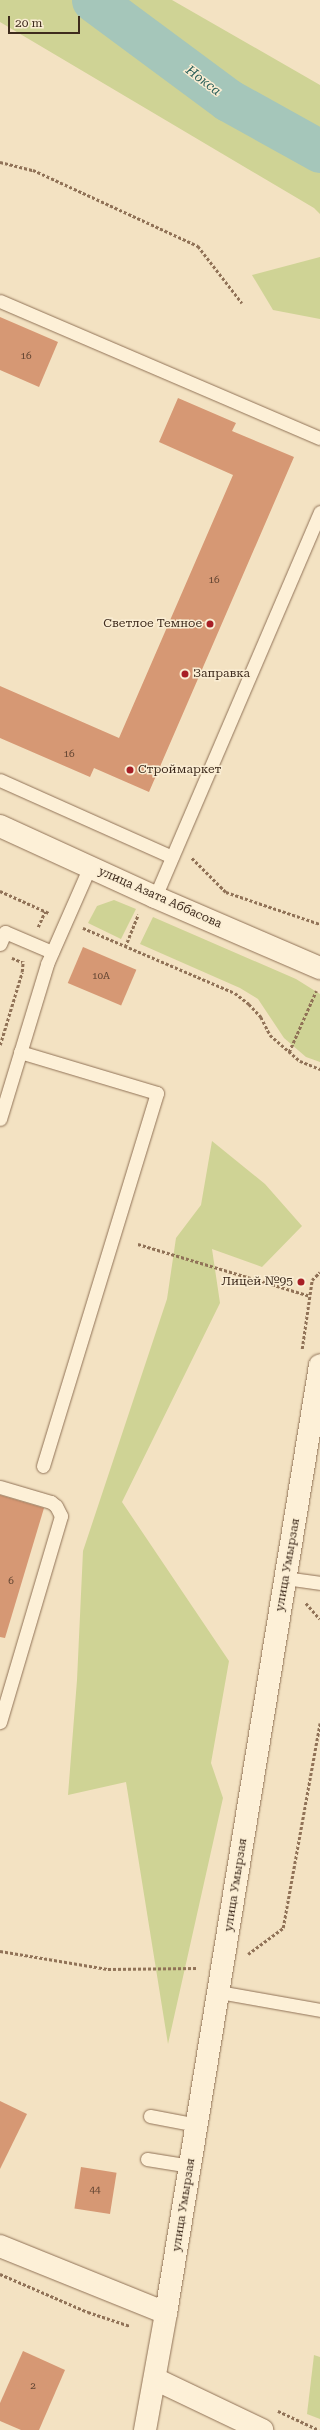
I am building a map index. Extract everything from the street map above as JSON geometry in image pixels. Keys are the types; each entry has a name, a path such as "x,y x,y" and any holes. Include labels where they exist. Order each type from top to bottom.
{"street":[{"name":"улица Азата Аббасова","path":"0,826 155,897 318,978"},
{"name":"улица Умырзая","path":"145,2430 163,2336 319,1372"},
{"path":"0,2246 166,2313"},
{"path":"155,2379 262,2430"}],"lane":[{"path":"0,301 320,438"},
{"path":"155,897 320,512"},
{"path":"0,780 174,853"},
{"path":"0,1119 52,952 90,866"},
{"path":"0,944 3,931 52,952"},
{"path":"20,1052 157,1093 43,1466"},
{"path":"0,1487 50,1502 56,1506 61,1516 0,1722"},
{"path":"285,1578 320,1583"},
{"path":"219,1992 320,2010"},
{"path":"150,2116 197,2125"},
{"path":"147,2160 190,2166"}],"path":[{"path":"0,162 33,170 198,246 242,303"},
{"path":"174,853 189,856 226,892 320,924"},
{"path":"0,891 235,993 249,1004 261,1017 270,1035 300,1061 320,1069"},
{"path":"0,1045 22,972 22,962 45,911"},
{"path":"290,1052 318,978"},
{"path":"138,1244 310,1296"},
{"path":"319,1372 302,1352 312,1280 320,1272"},
{"path":"245,1956 283,1928 320,1723"},
{"path":"0,1952 108,1969 223,1967"},
{"path":"0,2274 88,2312 163,2336"}],"green space":[{"path":"0,0 172,0 320,85 320,214 314,208 0,22"},
{"path":"320,257 320,319 273,310 252,275"},
{"path":"114,900 136,909 121,939 88,923 97,906"},
{"path":"153,917 296,979 320,994 320,1062 306,1057 284,1038 258,999 240,988 140,944"},
{"path":"212,1141 265,1184 302,1226 262,1267 212,1249 220,1303 122,1502 229,1661 211,1763 223,1798 168,2044 126,1782 68,1795 77,1680 83,1551 167,1299 176,1238 201,1205"},
{"path":"314,2355 320,2357 320,2419 307,2414"}],"building":[{"path":"0,317 58,342 39,387 0,370"},
{"path":"178,398 236,423 232,431 294,457 149,792 94,768 90,777 0,738 0,686 119,738 233,475 159,442"},
{"path":"83,947 136,970 121,1006 68,983"},
{"path":"0,1495 44,1508 5,1638 0,1637"},
{"path":"0,2101 27,2114 0,2169"},
{"path":"81,2167 117,2173 110,2214 74,2208"},
{"path":"23,2351 65,2370 39,2430 21,2430 0,2421 0,2403"}],"waterway":[{"name":"Нокса","path":"93,0 228,100 320,151"}],"place":[{"name":"Светлое Темное","path":"210,624"},
{"name":"Заправка","path":"185,674"},
{"name":"Строймаркет","path":"130,770"},
{"name":"Лицей №95","path":"301,1282"}]}
